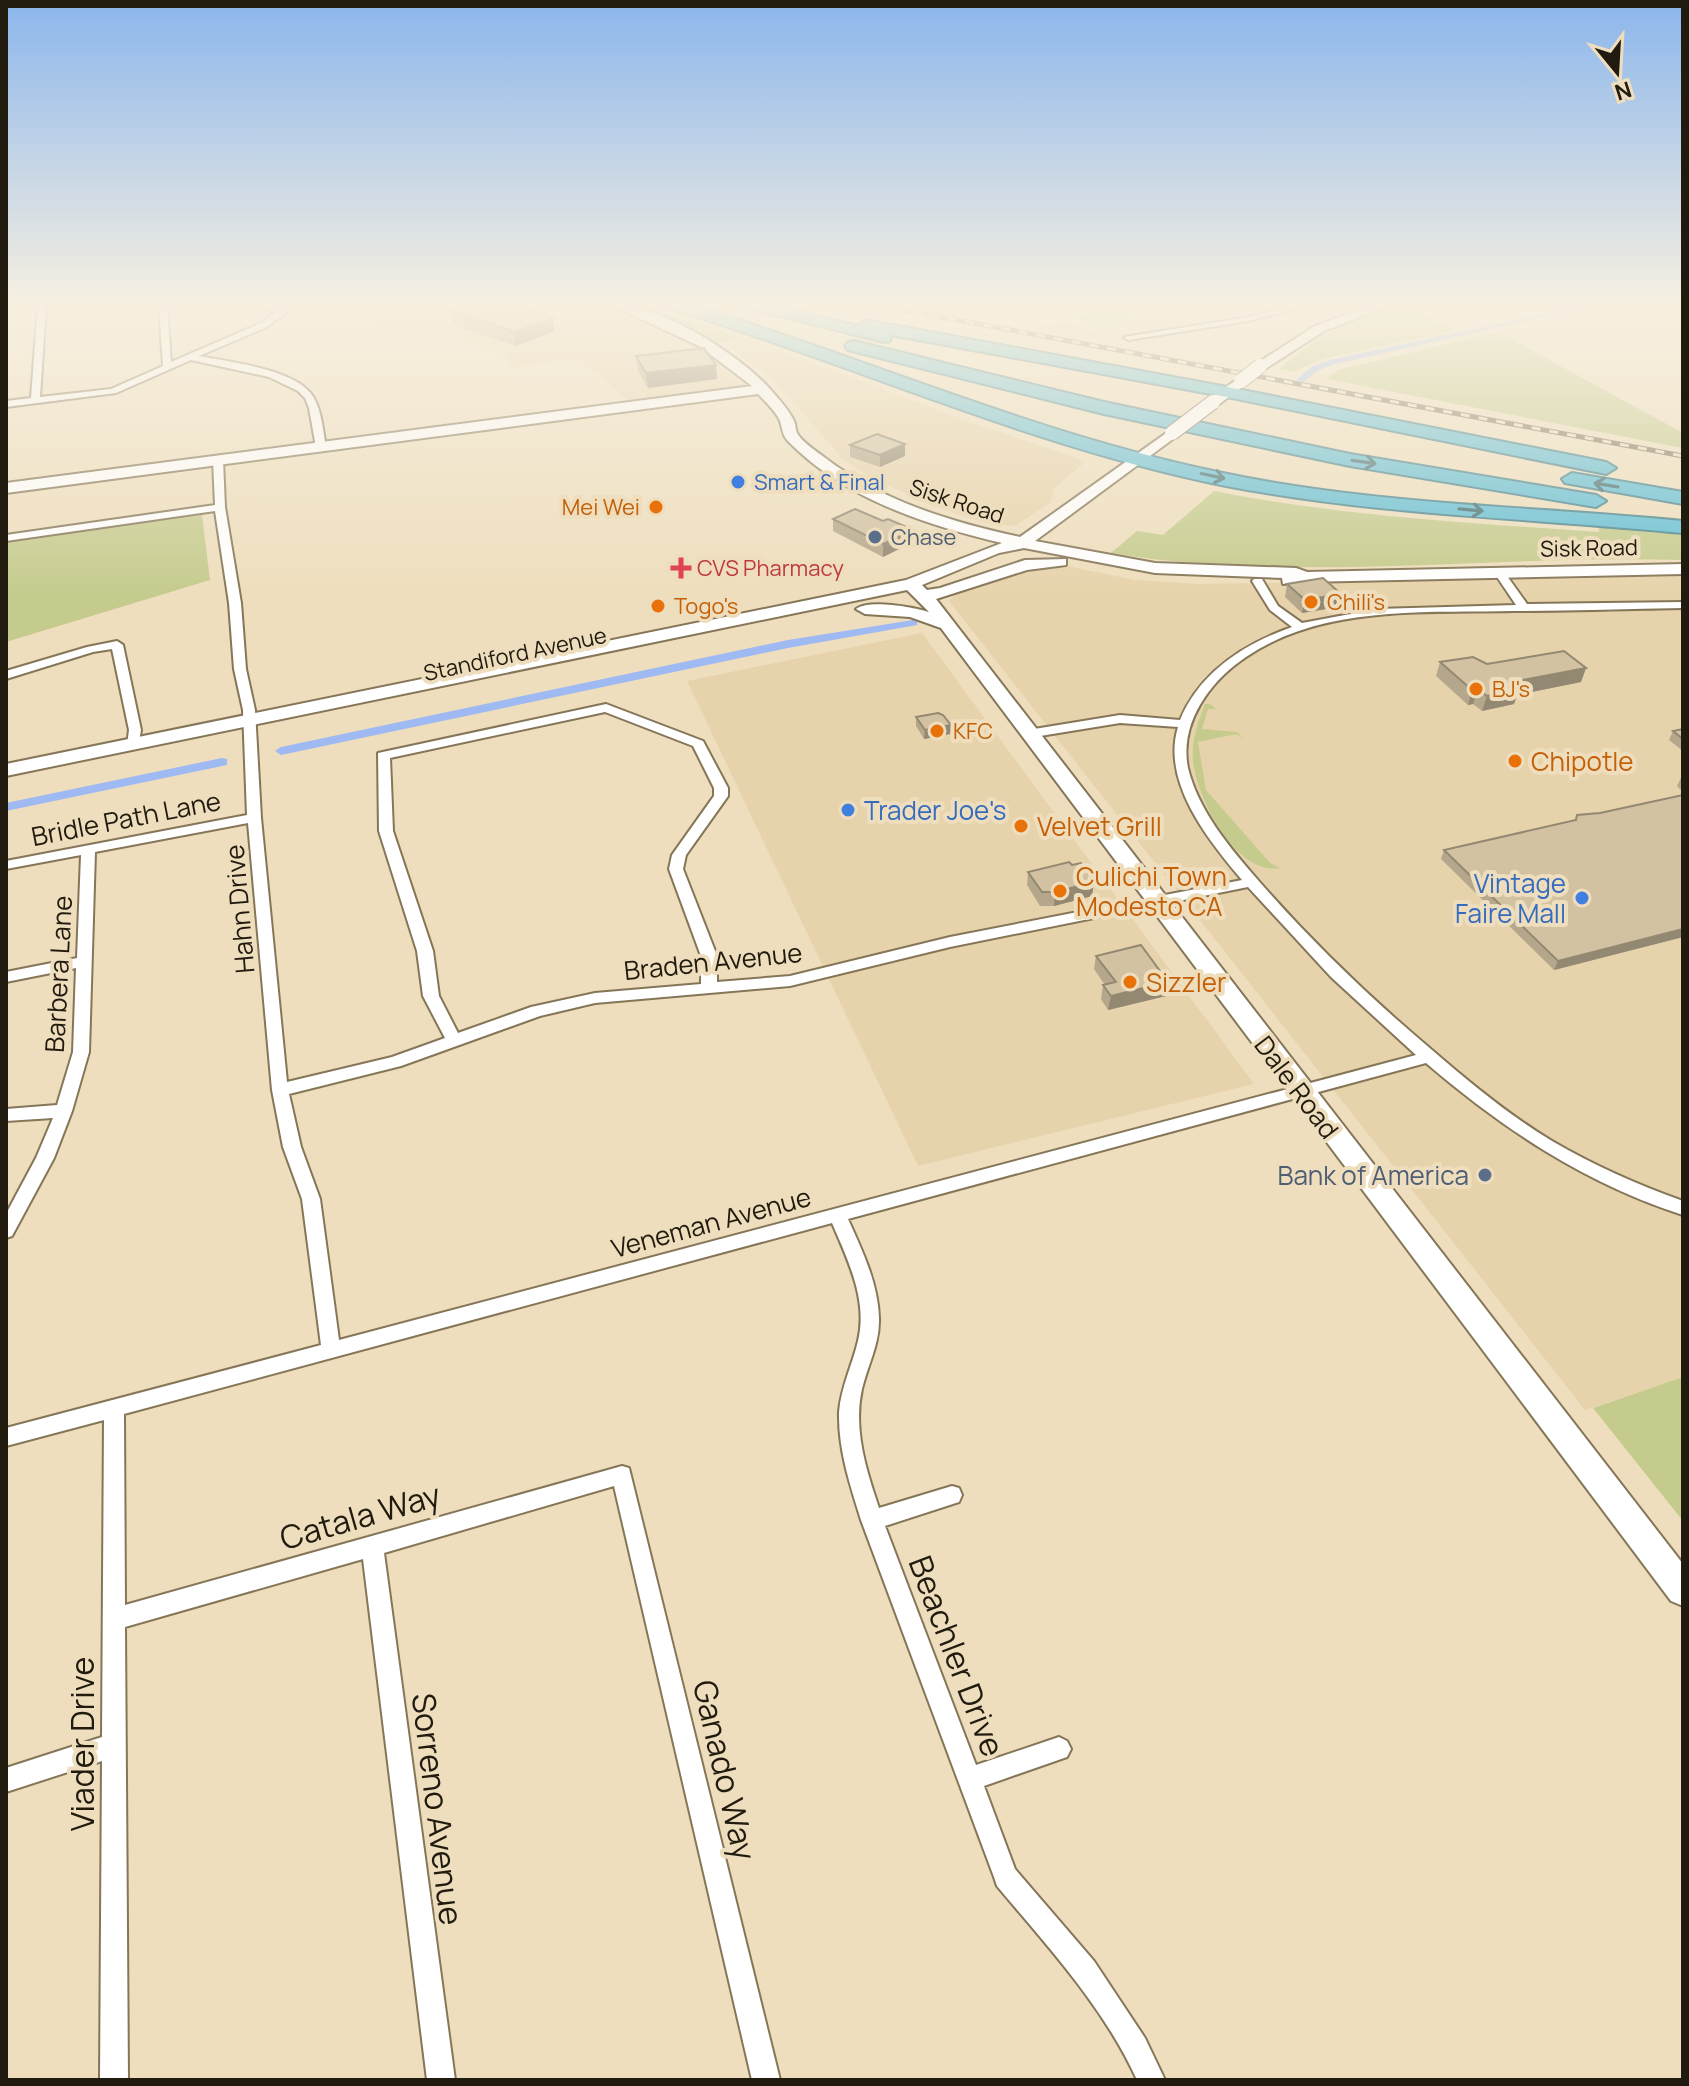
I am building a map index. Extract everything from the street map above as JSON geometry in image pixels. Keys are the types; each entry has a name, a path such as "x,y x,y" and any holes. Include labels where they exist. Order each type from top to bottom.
{"highway":[{"path":"954,402 995,418 1137,459 1262,486 1340,498 1683,527"},
{"path":"1085,402 1350,460 1683,515"},
{"path":"1164,402 1356,442 1683,498"},
{"path":"1283,402 1683,484"}],"main road":[{"path":"6,488 661,402"},
{"name":"Sisk Road","path":"774,402 790,423 790,435 818,460 863,490 921,514 1021,544 1150,567 1220,573 1296,573 1304,577"},
{"name":"Standiford Avenue","path":"6,782 250,728 918,590 981,556 1021,544 1066,514 1212,402"},
{"path":"921,514 932,523 977,539 982,545 981,556"},
{"path":"1066,514 1060,536 1072,547 1132,561 1220,573"},
{"name":"Sisk Road","path":"1021,544 1039,554 1074,563 1162,579 1258,581 1498,571 1683,569"},
{"name":"Standiford Avenue","path":"6,770 133,745 250,728 865,609 1012,557 1021,544"},
{"path":"918,590 948,594 1027,562 1074,563"},
{"name":"Dale Road","path":"918,590 1683,1590"},
{"path":"865,609 912,612 945,624"}],"street":[{"path":"311,402 321,447"},
{"name":"Hahn Drive","path":"218,460 220,507 250,728 254,818 280,1090 292,1147 315,1220 331,1351"},
{"path":"6,538 220,507"},
{"path":"1498,571 1524,608"},
{"path":"1258,581 1274,608 1301,628"},
{"path":"1683,605 1375,613 1301,628 1261,643 1218,673 1200,693 1185,724 1181,762 1193,803 1215,839 1314,950 1455,1081 1543,1144 1610,1179 1683,1208"},
{"path":"6,675 91,649 117,645 135,730 133,745"},
{"path":"454,1041 431,996 425,951 386,831 383,756 606,708 698,744 721,788 721,796 679,855 676,869 709,956 709,989"},
{"path":"1028,734 1106,720 1185,724"},
{"name":"Bridle Path Lane","path":"6,865 254,818"},
{"name":"Barbera Lane","path":"6,1231 45,1158 64,1111 81,1052 88,848"},
{"name":"Braden Avenue","path":"280,1090 395,1062 537,1011 595,998 790,981 950,942 1252,882"},
{"path":"6,977 84,962"},
{"name":"Veneman Avenue","path":"6,1437 1429,1057"},
{"path":"6,1115 64,1111"},
{"name":"Beachler Drive","path":"837,1215 867,1290 870,1320 867,1352 851,1392 849,1420 856,1472 872,1520 1006,1877 1085,1970 1136,2047 1151,2080"},
{"name":"Viader Drive","path":"114,1409 114,2080"},
{"name":"Catala Way","path":"115,1619 622,1475"},
{"name":"Ganado Way","path":"622,1475 766,2080"},
{"path":"872,1520 952,1495"},
{"name":"Sorreno Avenue","path":"372,1546 441,2080"},
{"path":"6,1780 114,1745"},
{"path":"970,1779 1059,1749"}],"shaded area":[{"path":"794,402 917,402 1077,458 1083,464 1053,489 1051,502 1015,526 981,522 923,502 867,475 843,459"},
{"path":"1053,563 1135,580 1198,584 1683,576 1683,1377 1585,1410 949,601 956,594 1022,566"},
{"path":"922,633 1254,1084 918,1166 687,681"}],"green space":[{"path":"1447,402 1627,402 1683,433 1683,448"},
{"path":"1214,491 1310,507 1406,518 1599,532 1598,524 1683,532 1683,560 1325,567 1182,562 1111,553 1137,531 1163,535"},
{"path":"202,515 210,580 6,642 6,542"},
{"path":"1205,704 1216,709 1208,709 1202,729 1237,732 1243,738 1236,734 1198,742 1206,790 1270,863 1280,868 1264,867 1248,860 1221,831 1210,813 1193,760 1194,739"},
{"path":"1683,1377 1683,1521 1593,1408"}],"building":[{"path":"877,434 905,444 880,455 850,445"},
{"path":"855,509 914,530 883,544 833,519"},
{"path":"1323,578 1341,594 1305,600 1287,584"},
{"path":"1564,651 1586,668 1512,682 1519,689 1487,696 1478,689 1472,690 1440,662 1473,657 1487,664"},
{"path":"938,713 951,725 925,730 916,717"},
{"path":"1683,729 1683,739 1673,731"},
{"name":"Vintage Faire Mall","path":"1683,795 1683,929 1558,961 1444,850 1576,820 1577,815"},
{"path":"1069,862 1072,865 1081,863 1094,882 1055,892 1042,892 1028,872"},
{"path":"1141,945 1168,982 1111,996 1103,985 1116,982 1096,956"}],"waterway":[{"path":"281,751 788,644 913,623"},
{"path":"6,807 222,762"}],"railway":[{"path":"1397,402 1683,456"}],"place":[{"name":"Smart & Final","path":"738,482"},
{"name":"Mei Wei","path":"656,507"},
{"name":"Chase","path":"875,537"},
{"name":"CVS Pharmacy","path":"681,568"},
{"name":"Chili's","path":"1311,602"},
{"name":"Togo's","path":"658,606"},
{"name":"BJ's","path":"1476,689"},
{"name":"KFC","path":"937,731"},
{"name":"Chipotle","path":"1515,761"},
{"name":"Trader Joe's","path":"848,810"},
{"name":"Velvet Grill","path":"1021,826"},
{"name":"Culichi Town Modesto CA","path":"1060,891"},
{"name":"Vintage Faire Mall","path":"1582,898"},
{"name":"Sizzler","path":"1130,982"},
{"name":"Bank of America","path":"1485,1175"}]}
